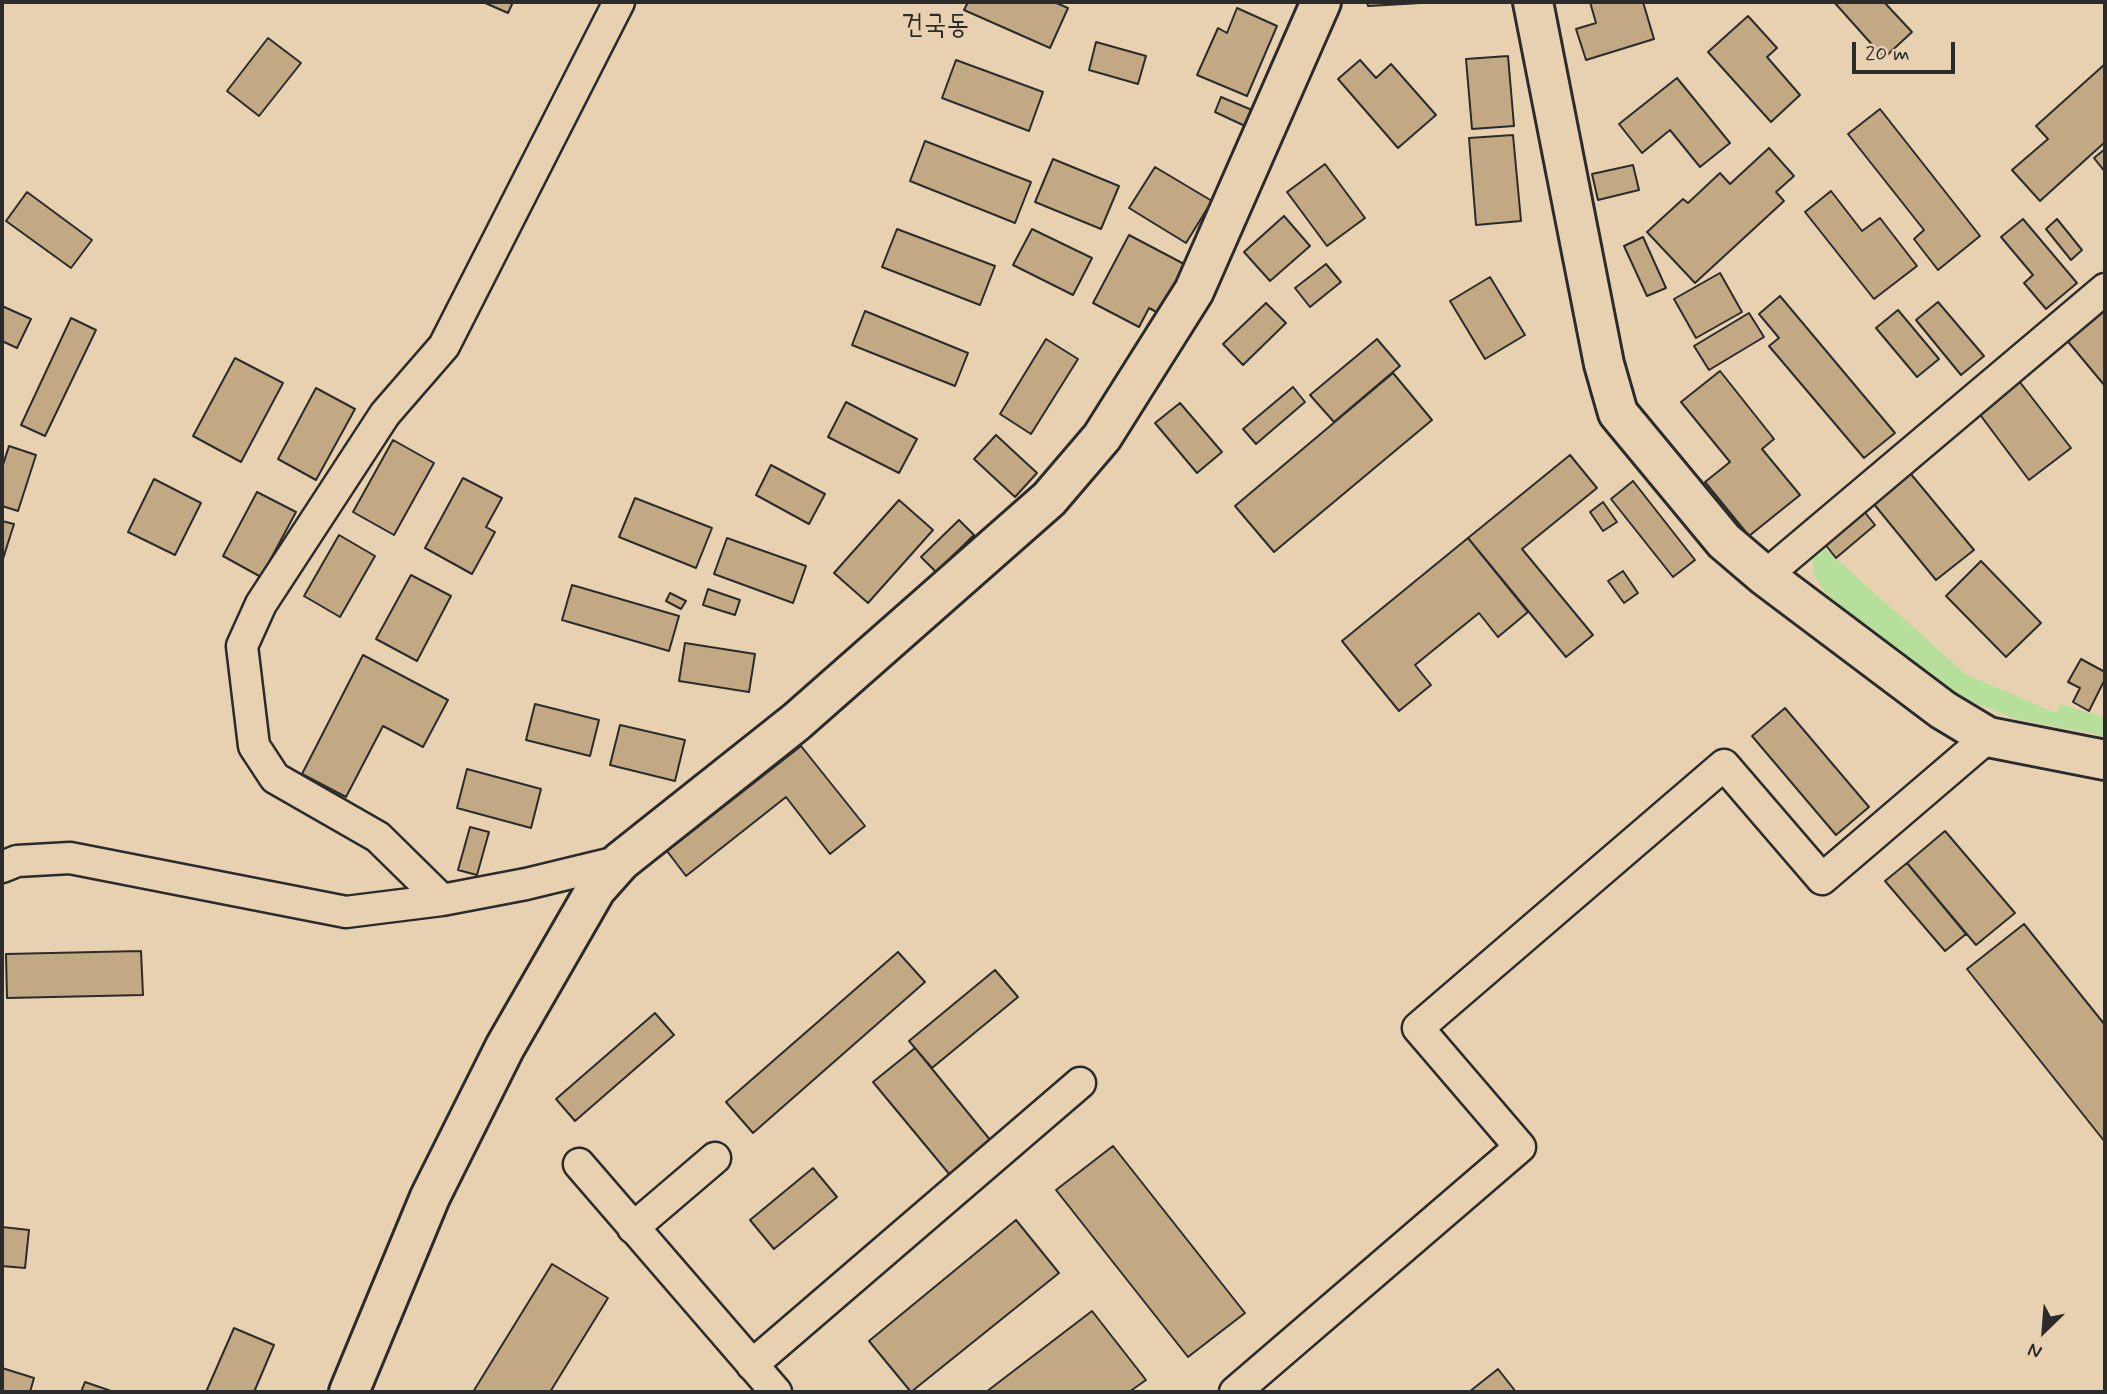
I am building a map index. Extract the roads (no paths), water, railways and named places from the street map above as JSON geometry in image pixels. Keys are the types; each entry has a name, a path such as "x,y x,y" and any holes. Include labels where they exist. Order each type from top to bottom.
{"street":[{"path":"442,900 378,838 275,778 254,746 242,646 261,604 385,414 444,345 619,2"},
{"path":"349,1392 430,1198 505,1047 596,889 621,861 796,722 1049,499 1102,437 1194,291 1321,2"},
{"path":"1532,2 1602,351 1618,413 1724,541 1765,576 1943,710 1988,737 2105,760"},
{"path":"1765,576 2105,289"},
{"path":"1235,1392 1520,1147 1418,1028 1724,765 1822,879 1988,737"},
{"path":"2,867 18,861 70,858 346,912 442,900 526,884 621,861"},
{"path":"752,1365 1080,1083"},
{"path":"633,1228 715,1158"},
{"path":"579,1164 776,1392"}],"district":[{"name":"건국동","path":"935,27"}]}
